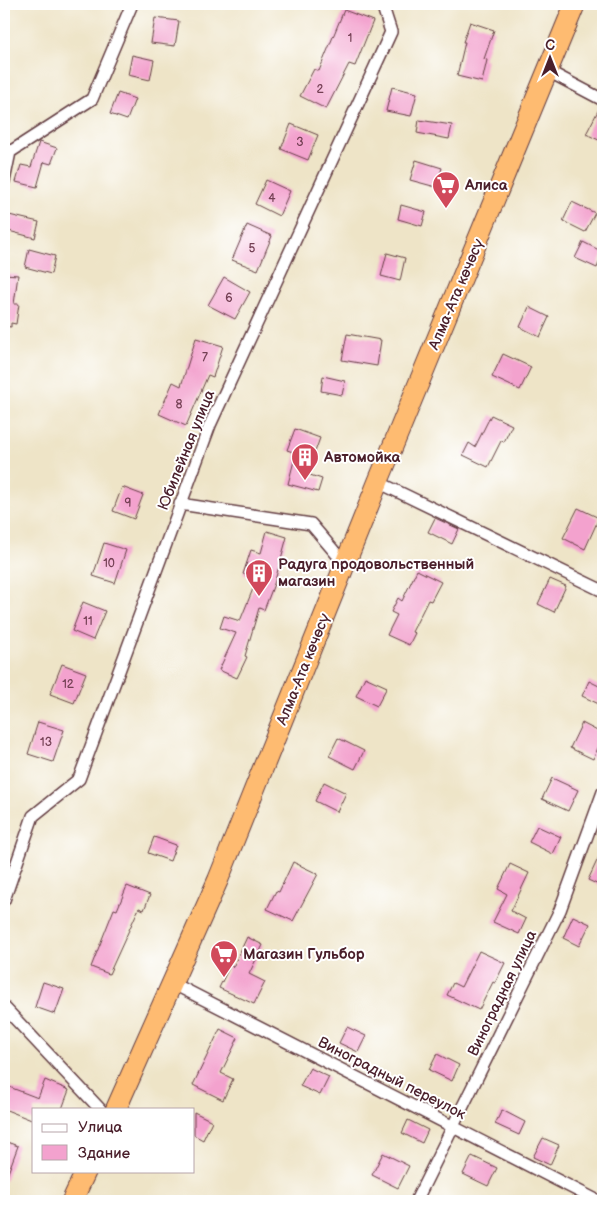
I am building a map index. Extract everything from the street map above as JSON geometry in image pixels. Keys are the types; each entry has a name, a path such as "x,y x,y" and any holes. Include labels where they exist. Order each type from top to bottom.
{"highway":[{"name":"Алма-Ата көчөсү","path":"116,1108 218,880 378,482 575,4"},
{"path":"72,1201 86,1172"}],"street":[{"path":"4,181 10,152 92,98 132,4"},
{"name":"Юбилейная улица","path":"4,900 33,816 79,779 210,425 391,32 382,4"},
{"path":"548,71 603,100"},
{"path":"378,482 603,591"},
{"path":"180,504 311,524 345,564"},
{"name":"Виноградная улица","path":"416,1201 560,910 603,792"},
{"name":"Виноградный переулок","path":"172,983 598,1201"},
{"path":"4,1008 99,1108"}],"building":[{"path":"344,10 373,21 355,66 349,64 326,109 300,96 314,69 319,71"},
{"path":"155,18 179,21 175,46 151,43"},
{"path":"470,22 494,30 484,59 487,60 482,82 457,76 465,42 463,42"},
{"path":"132,55 154,60 150,80 128,75"},
{"path":"392,87 417,93 411,116 386,111"},
{"path":"118,93 135,99 127,120 110,114"},
{"path":"600,107 603,107 603,142 586,134"},
{"path":"419,120 452,125 449,139 417,133"},
{"path":"291,124 318,135 308,160 281,149"},
{"path":"39,142 57,148 51,164 44,162 37,187 16,182 21,165 31,167"},
{"path":"416,160 442,168 436,187 410,180"},
{"path":"266,180 290,191 279,216 255,204"},
{"path":"572,202 595,213 585,232 563,221"},
{"path":"401,205 426,212 422,226 398,219"},
{"path":"9,215 39,222 35,238 5,230"},
{"path":"247,225 272,236 258,270 232,260"},
{"path":"583,242 603,252 597,268 575,258"},
{"path":"29,249 55,256 51,274 25,267"},
{"path":"387,253 405,258 400,281 381,276"},
{"path":"4,274 18,275 14,304 19,304 16,324 11,323 11,327 4,326"},
{"path":"224,277 250,292 235,319 208,305"},
{"path":"529,307 549,317 540,337 520,327"},
{"path":"347,334 381,340 377,366 342,360"},
{"path":"196,338 223,346 213,377 208,375 186,426 159,414 173,382 181,386"},
{"path":"503,354 531,367 520,390 492,377"},
{"path":"323,376 345,381 342,395 321,391"},
{"path":"491,415 512,425 504,442 501,441 488,467 463,455 469,443 475,447"},
{"path":"295,429 320,438 307,474 322,479 318,492 288,484 296,453 287,450"},
{"path":"122,487 143,495 134,519 113,511"},
{"path":"578,508 599,518 585,549 563,538"},
{"path":"435,518 459,529 452,544 428,532"},
{"path":"267,531 287,537 274,584 264,610 259,608 245,656 247,657 237,678 219,670 236,633 220,628 224,616 240,621 257,579 243,574 251,550 261,553"},
{"path":"104,543 126,550 115,583 93,576"},
{"path":"417,570 441,582 431,601 428,600 412,632 415,633 409,645 387,635 397,615 391,612 398,598 402,601"},
{"path":"550,579 566,586 554,612 538,604"},
{"path":"83,602 105,611 93,640 72,631"},
{"path":"62,664 86,673 74,703 50,694"},
{"path":"365,677 387,687 377,706 356,696"},
{"path":"589,681 603,688 603,706 582,696"},
{"path":"38,722 64,730 53,762 28,754"},
{"path":"582,723 603,734 593,759 570,748"},
{"path":"338,738 364,751 355,769 329,756"},
{"path":"552,778 578,790 568,811 542,799"},
{"path":"324,782 346,793 337,812 315,801"},
{"path":"537,826 561,837 553,854 529,842"},
{"path":"154,837 176,845 170,861 148,853"},
{"path":"603,848 603,887 588,880"},
{"path":"293,862 318,874 293,921 267,909 276,891 279,892"},
{"path":"510,864 529,873 511,911 526,919 519,934 493,922 507,894 498,889"},
{"path":"127,886 150,895 144,910 139,908 109,974 91,967 114,909 117,910"},
{"path":"573,916 590,924 579,946 563,938"},
{"path":"247,937 263,945 249,974 265,982 254,1004 219,988 230,965 233,967"},
{"path":"479,951 505,963 479,1010 447,995 453,983 461,987"},
{"path":"43,982 64,989 55,1014 35,1007"},
{"path":"347,1027 366,1036 358,1052 339,1043"},
{"path":"220,1029 238,1038 221,1073 233,1079 223,1100 193,1085"},
{"path":"437,1054 459,1065 452,1081 429,1070"},
{"path":"310,1068 329,1077 320,1095 300,1086"},
{"path":"45,1080 69,1090 62,1108 32,1108 32,1120 4,1109 4,1085 38,1098"},
{"path":"502,1110 525,1122 519,1135 495,1124"},
{"path":"195,1112 212,1121 203,1140 195,1136"},
{"path":"408,1120 428,1130 422,1143 402,1133"},
{"path":"543,1138 559,1145 550,1165 533,1157"},
{"path":"4,1141 18,1146 5,1181 4,1181"},
{"path":"383,1153 409,1166 398,1188 372,1175"},
{"path":"472,1156 497,1168 488,1186 463,1174"}],"place":[{"name":"Алиса","path":"446,209"},
{"name":"Автомойка","path":"305,481"},
{"name":"Радуга продовольственный магазин","path":"259,597"},
{"name":"Магазин Гульбор","path":"224,978"}]}
